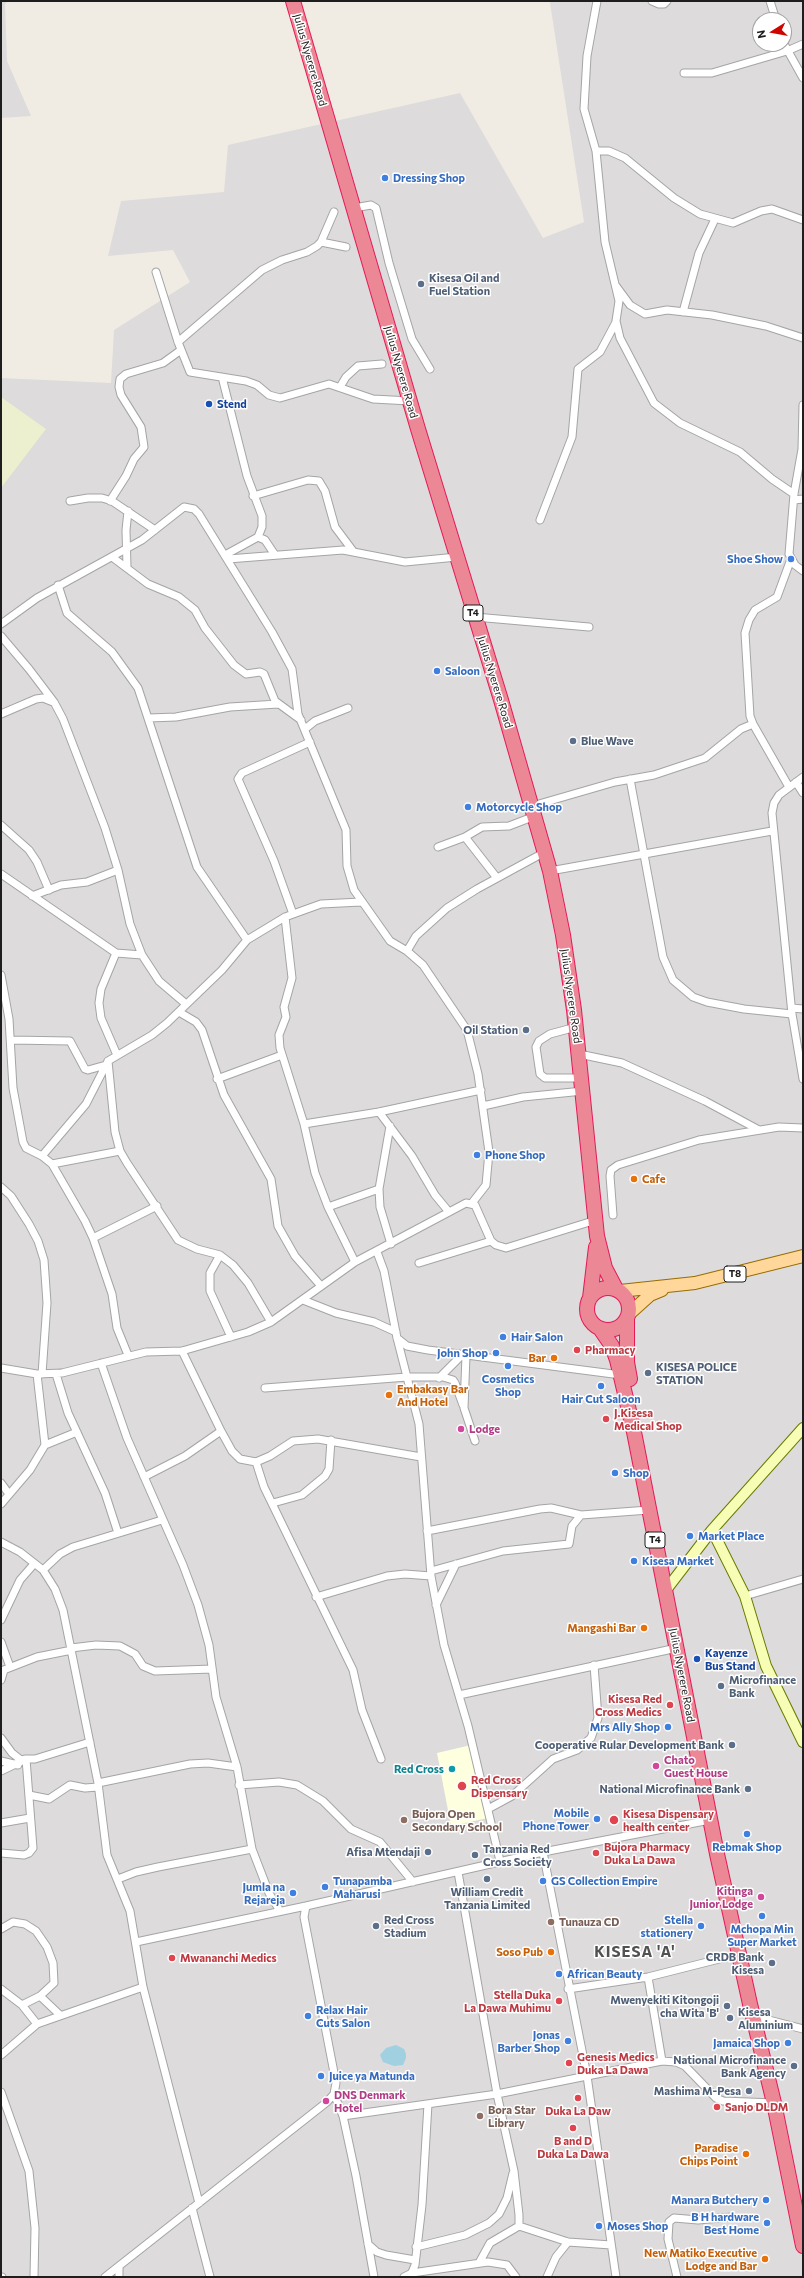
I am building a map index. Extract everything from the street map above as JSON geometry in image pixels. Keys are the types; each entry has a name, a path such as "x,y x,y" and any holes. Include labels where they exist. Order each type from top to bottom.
{"highway":[{"name":"Julius Nyerere Road","path":"293,1 456,557 534,811 550,871 563,935 576,1027 596,1220 597,1236 587,1313 595,1326 601,1330 612,1346 621,1375 666,1590 710,1820 753,2016 800,2215 803,2246"},
{"name":"Julius Nyerere Road","path":"597,1236 605,1268 618,1290 626,1297 628,1316 627,1362 634,1432"},
{"path":"590,1298 601,1289 618,1290"},
{"path":"601,1330 616,1330 628,1316"}],"main road":[{"name":"T8","path":"618,1290 667,1287 728,1276 803,1256"},
{"name":"T8","path":"628,1316 650,1295 667,1287"}],"street":[{"path":"540,520 564,460 573,431 578,369 600,352 616,322 619,301 614,283 601,209 596,151 584,109 587,56 597,1"},
{"path":"652,1 664,4 667,1"},
{"path":"770,1 773,12"},
{"path":"792,46 803,44"},
{"path":"684,73 712,73 771,52"},
{"path":"788,52 803,78"},
{"path":"596,151 609,151 625,158 687,207 715,219 733,223 761,211 772,210 803,220"},
{"path":"354,208 371,205 376,208 388,263 412,339 430,369"},
{"path":"178,342 262,270 282,260 307,252 321,242 334,212"},
{"path":"683,312 699,253 715,219"},
{"path":"321,242 346,247"},
{"path":"156,272 178,342 190,372 257,385 269,395 280,398 329,384 373,399 410,401"},
{"path":"614,283 630,305 645,314 667,310 712,315 766,326 803,338"},
{"path":"616,322 620,338 654,403 680,423 740,452 794,497 803,499"},
{"path":"110,501 126,476 134,459 144,446 141,427 121,395 119,387 120,379 126,374 163,363 181,350"},
{"path":"340,387 346,377 358,366 382,364"},
{"path":"222,377 226,401 253,496 262,516 262,528 258,537 226,557"},
{"path":"803,405 803,449 794,497 789,554 791,559 803,570"},
{"path":"253,496 308,480 319,481 326,491 335,527 353,551"},
{"path":"70,501 88,498 110,501 128,511 155,530"},
{"path":"1,624 58,585 127,549 155,530 184,507 194,509 226,557 288,658 292,669 296,704 301,720 346,830 349,878 361,902 390,941 407,951 423,965 467,1030 484,1106 489,1152 489,1174 486,1185 472,1203"},
{"path":"127,567 126,530 128,511"},
{"path":"258,537 265,540 275,555"},
{"path":"226,557 307,554 343,550 405,562 456,557"},
{"path":"112,557 148,584 179,597 195,610 204,628 222,651 242,672 264,674 272,696 278,704 301,720"},
{"path":"789,787 753,724 750,716 745,633 749,620 755,610 777,597 791,559"},
{"path":"58,585 67,613 112,652 131,676 138,688 197,867 247,940"},
{"path":"475,617 589,627"},
{"path":"1,636 30,669 54,702 75,748 105,828 118,870 130,924 142,955 160,982 186,1004"},
{"path":"1,714 36,699 43,698 54,702"},
{"path":"149,718 176,718 230,707 278,704"},
{"path":"305,729 315,721 348,708"},
{"path":"438,847 465,837 482,826 509,826 534,811 630,778 654,775 705,758 741,730 753,724"},
{"path":"293,914 274,861 238,779 242,773 310,742"},
{"path":"803,776 778,795 774,803 772,831 792,1011 803,1079"},
{"path":"630,778 663,957 673,980 692,997 707,1002 744,1009 792,1011 803,1008"},
{"path":"796,782 803,793"},
{"path":"1,825 4,833 29,850 37,862 49,890"},
{"path":"550,871 772,831"},
{"path":"465,837 497,878"},
{"path":"407,951 421,931 446,908 545,852"},
{"path":"32,896 61,885 87,882 118,870"},
{"path":"1,874 32,896 79,925 116,953 142,955"},
{"path":"11,1040 70,1041 86,1070 107,1063 117,1055 152,1035 179,1012 222,970 247,940 285,917 321,904 361,902"},
{"path":"285,917 292,978 284,1007 286,1017 279,1035 282,1055 304,1124 315,1173 328,1207 354,1262"},
{"path":"116,953 101,989 99,1003 108,1036 117,1055"},
{"path":"1,975 11,1040 13,1088 20,1132 26,1148 42,1156 52,1164 93,1238 114,1303 120,1340 128,1355"},
{"path":"179,1012 196,1022 202,1030 217,1079 224,1095 271,1179 275,1215 286,1243 295,1256 321,1286"},
{"path":"576,1027 550,1034 539,1041 536,1046 540,1074 545,1078 582,1084"},
{"path":"579,1054 622,1063 705,1101 759,1130"},
{"path":"217,1079 282,1055"},
{"path":"107,1063 115,1132 120,1151 157,1206 168,1228 178,1240 197,1249 220,1256 234,1265 248,1283 271,1322"},
{"path":"42,1156 86,1104 107,1063"},
{"path":"484,1106 582,1084"},
{"path":"304,1124 379,1112 481,1090"},
{"path":"379,1112 412,1156 436,1195 449,1212"},
{"path":"390,1126 379,1189 380,1207 391,1244"},
{"path":"613,1215 610,1176 611,1170 618,1165 699,1140 779,1127 803,1128"},
{"path":"52,1164 120,1151"},
{"path":"1,1188 12,1196 29,1224 38,1241 44,1260 47,1303 40,1374 46,1445"},
{"path":"328,1207 379,1189"},
{"path":"1,1368 40,1374 56,1374 128,1355 146,1352 182,1351 231,1337 271,1322 354,1262 377,1252 466,1203 472,1203"},
{"path":"472,1203 477,1209 491,1241 496,1245 506,1248 515,1247 596,1220"},
{"path":"93,1238 157,1206"},
{"path":"419,1264 491,1241"},
{"path":"377,1252 384,1272 396,1335 418,1424 431,1573 444,1645 459,1695 500,1861"},
{"path":"220,1256 210,1273 210,1291 231,1337"},
{"path":"303,1300 336,1313 384,1325 407,1346 464,1355 621,1375"},
{"path":"182,1351 220,1431 232,1451 240,1459 256,1462 270,1456 293,1441 302,1439 331,1440 421,1457"},
{"path":"439,1378 464,1355"},
{"path":"463,1405 464,1355"},
{"path":"101,1363 112,1399 162,1520 183,1565 198,1605 209,1645 216,1697 237,1767 252,1849 269,1893 280,1911"},
{"path":"56,1374 60,1392 76,1432 105,1493 118,1533"},
{"path":"265,1388 407,1377 452,1380 463,1405 467,1422 475,1442"},
{"path":"666,1590 712,1530 803,1428"},
{"path":"144,1477 185,1456 220,1431"},
{"path":"1,1504 30,1470 46,1445 76,1432"},
{"path":"273,1503 302,1495 325,1476 329,1469 331,1440"},
{"path":"256,1462 264,1487 273,1503 316,1597 353,1670 362,1710 381,1760"},
{"path":"1,1483 9,1494"},
{"path":"427,1531 540,1509 551,1508 581,1515 649,1510"},
{"path":"316,1597 387,1576 431,1573 456,1564 503,1551 569,1544 572,1526 575,1520 581,1515"},
{"path":"42,1570 60,1554 73,1547 162,1520"},
{"path":"712,1530 745,1596 766,1666 803,1742"},
{"path":"1,1542 42,1570 55,1589 63,1610 98,1785 107,1854 130,1912 143,1987 199,2203"},
{"path":"1,1620 20,1580 34,1564"},
{"path":"436,1605 456,1564"},
{"path":"745,1596 803,1579"},
{"path":"1,1642 5,1669 1,1680"},
{"path":"5,1669 52,1653 96,1645 120,1646 135,1654 143,1666 155,1671 212,1669"},
{"path":"459,1695 594,1664 677,1648"},
{"path":"488,1808 512,1796 553,1759 577,1750 591,1738 598,1718 594,1664"},
{"path":"1,1738 12,1753 21,1760 35,1759 90,1742"},
{"path":"1,1771 26,1759"},
{"path":"1,1853 10,1855 29,1853 33,1848 26,1759"},
{"path":"1,1761 18,1764"},
{"path":"29,1795 49,1800 70,1784 78,1788 98,1785 190,1764 208,1763 237,1767"},
{"path":"240,1785 279,1782 296,1785 323,1801 351,1829 380,1842 413,1882"},
{"path":"1,1823 30,1818"},
{"path":"136,1942 306,1906 319,1901 413,1882 500,1861 710,1820"},
{"path":"118,1879 136,1872 158,1867 252,1849"},
{"path":"543,1852 568,1989 587,2076 616,2277"},
{"path":"458,1872 498,2094 514,2170 518,2201 519,2226"},
{"path":"105,2277 327,2102 334,2094 336,2083 315,1966 304,1917 306,1906"},
{"path":"1,1929 13,1922 25,1924 36,1931 47,1947 53,1963 54,1983 40,1996 22,2005"},
{"path":"568,1989 648,1977 739,1954"},
{"path":"648,1977 662,2061"},
{"path":"1,2055 37,2024 143,1987"},
{"path":"1,1989 22,2005 37,2024"},
{"path":"40,1996 60,2015"},
{"path":"753,2016 803,2029"},
{"path":"343,2116 498,2094 662,2061 676,2062 686,2066 716,2098 723,2101 774,2103"},
{"path":"1,2092 29,2171 36,2228 34,2277"},
{"path":"334,2094 343,2116 374,2277"},
{"path":"411,2275 415,2260 424,2182 428,2104"},
{"path":"416,2247 465,2235 489,2223 499,2214 507,2198 514,2170"},
{"path":"192,2208 210,2277"},
{"path":"677,2277 668,2239 669,2222 674,2218 698,2220 732,2217"},
{"path":"479,2263 490,2243 519,2226 568,2242 611,2245"},
{"path":"547,2277 556,2257 568,2242"},
{"path":"368,2244 377,2252 415,2260"},
{"path":"404,2277 479,2263 502,2263 507,2265 516,2277"},
{"path":"119,2266 119,2277"}],"shaded area":[{"path":"1,1 8,1 5,4 7,61 31,116 1,118"},
{"path":"551,1 803,1 803,2277 1,2277 1,378 111,383 114,330 190,282 173,250 108,256 121,201 224,192 228,145 460,93 543,238 584,222 550,3"},
{"path":"1,397 46,429 1,488"},
{"name":"Red Cross Dispensary","path":"471,1745 488,1818 451,1826 437,1753"}],"water":[{"path":"396,2045 404,2049 406,2054 403,2065 394,2066 383,2062 380,2055 386,2048"}],"place":[{"name":"Dressing Shop","path":"385,178"},
{"name":"Kisesa Oil and Fuel Station","path":"421,284"},
{"name":"Stend","path":"209,404"},
{"name":"Shoe Show","path":"791,559"},
{"name":"Saloon","path":"437,671"},
{"name":"Blue Wave","path":"573,741"},
{"name":"Motorcycle Shop","path":"468,807"},
{"name":"Oil Station","path":"526,1030"},
{"name":"Phone Shop","path":"477,1155"},
{"name":"Cafe","path":"634,1179"},
{"name":"Hair Salon","path":"503,1337"},
{"name":"Pharmacy","path":"577,1350"},
{"name":"John Shop","path":"496,1353"},
{"name":"Bar","path":"554,1358"},
{"name":"Cosmetics Shop","path":"508,1366"},
{"name":"KISESA POLICE STATION","path":"648,1373"},
{"name":"Hair Cut Saloon","path":"601,1386"},
{"name":"Embakasy Bar And Hotel","path":"389,1395"},
{"name":"J.Kisesa Medical Shop","path":"606,1419"},
{"name":"Lodge","path":"461,1429"},
{"name":"Shop","path":"615,1473"},
{"name":"Market Place","path":"690,1536"},
{"name":"Kisesa Market","path":"634,1561"},
{"name":"Mangashi Bar","path":"644,1628"},
{"name":"Kayenze Bus Stand","path":"697,1659"},
{"name":"Microfinance Bank","path":"721,1686"},
{"name":"Kisesa Red Cross Medics","path":"670,1705"},
{"name":"Mrs Ally Shop","path":"668,1727"},
{"name":"Cooperative Rular Development Bank","path":"732,1745"},
{"name":"Chato Guest House","path":"656,1766"},
{"name":"Red Cross","path":"452,1769"},
{"name":"Red Cross Dispensary","path":"462,1786"},
{"name":"National Microfinance Bank","path":"748,1789"},
{"name":"Mobile Phone Tower","path":"597,1819"},
{"name":"Bujora Open Secondary School","path":"404,1820"},
{"name":"Kisesa Dispensary health center","path":"614,1820"},
{"name":"Rebmak Shop","path":"747,1834"},
{"name":"Afisa Mtendaji","path":"428,1852"},
{"name":"Bujora Pharmacy Duka La Dawa","path":"596,1853"},
{"name":"Tanzania Red Cross Society","path":"475,1855"},
{"name":"William Credit Tanzania Limited","path":"487,1879"},
{"name":"GS Collection Empire","path":"543,1881"},
{"name":"Tunapamba Maharusi","path":"325,1887"},
{"name":"Jumla na Rejareja","path":"293,1893"},
{"name":"Kitinga Junior Lodge","path":"761,1897"},
{"name":"Mchopa Min Super Market","path":"762,1916"},
{"name":"Tunauza CD","path":"551,1922"},
{"name":"Red Cross Stadium","path":"376,1926"},
{"name":"Stella stationery","path":"701,1926"},
{"name":"Soso Pub","path":"551,1952"},
{"name":"Mwananchi Medics","path":"172,1958"},
{"name":"CRDB Bank Kisesa","path":"772,1963"},
{"name":"African Beauty","path":"559,1974"},
{"name":"Stella Duka La Dawa Muhimu","path":"559,2001"},
{"name":"Mwenyekiti Kitongoji cha Wita 'B'","path":"727,2006"},
{"name":"Relax Hair Cuts Salon","path":"308,2016"},
{"name":"Kisesa Aluminium","path":"730,2018"},
{"name":"Jonas Barber Shop","path":"568,2041"},
{"name":"Jamaica Shop","path":"788,2043"},
{"name":"Genesis Medics Duka La Dawa","path":"569,2063"},
{"name":"National Microfinance Bank Agency","path":"794,2066"},
{"name":"Juice ya Matunda","path":"321,2076"},
{"name":"Mashima M-Pesa","path":"749,2091"},
{"name":"Duka La Daw","path":"578,2098"},
{"name":"DNS Denmark Hotel","path":"326,2101"},
{"name":"Sanjo DLDM","path":"717,2107"},
{"name":"Bora Star Library","path":"480,2116"},
{"name":"B and D Duka La Dawa","path":"573,2128"},
{"name":"Paradise Chips Point","path":"746,2154"},
{"name":"Manara Butchery","path":"766,2200"},
{"name":"B H hardware Best Home","path":"767,2223"},
{"name":"Moses Shop","path":"599,2226"},
{"name":"New Matiko Executive Lodge and Bar","path":"765,2259"}],"district":[{"name":"KISESA 'A'","path":"635,1952"}]}
